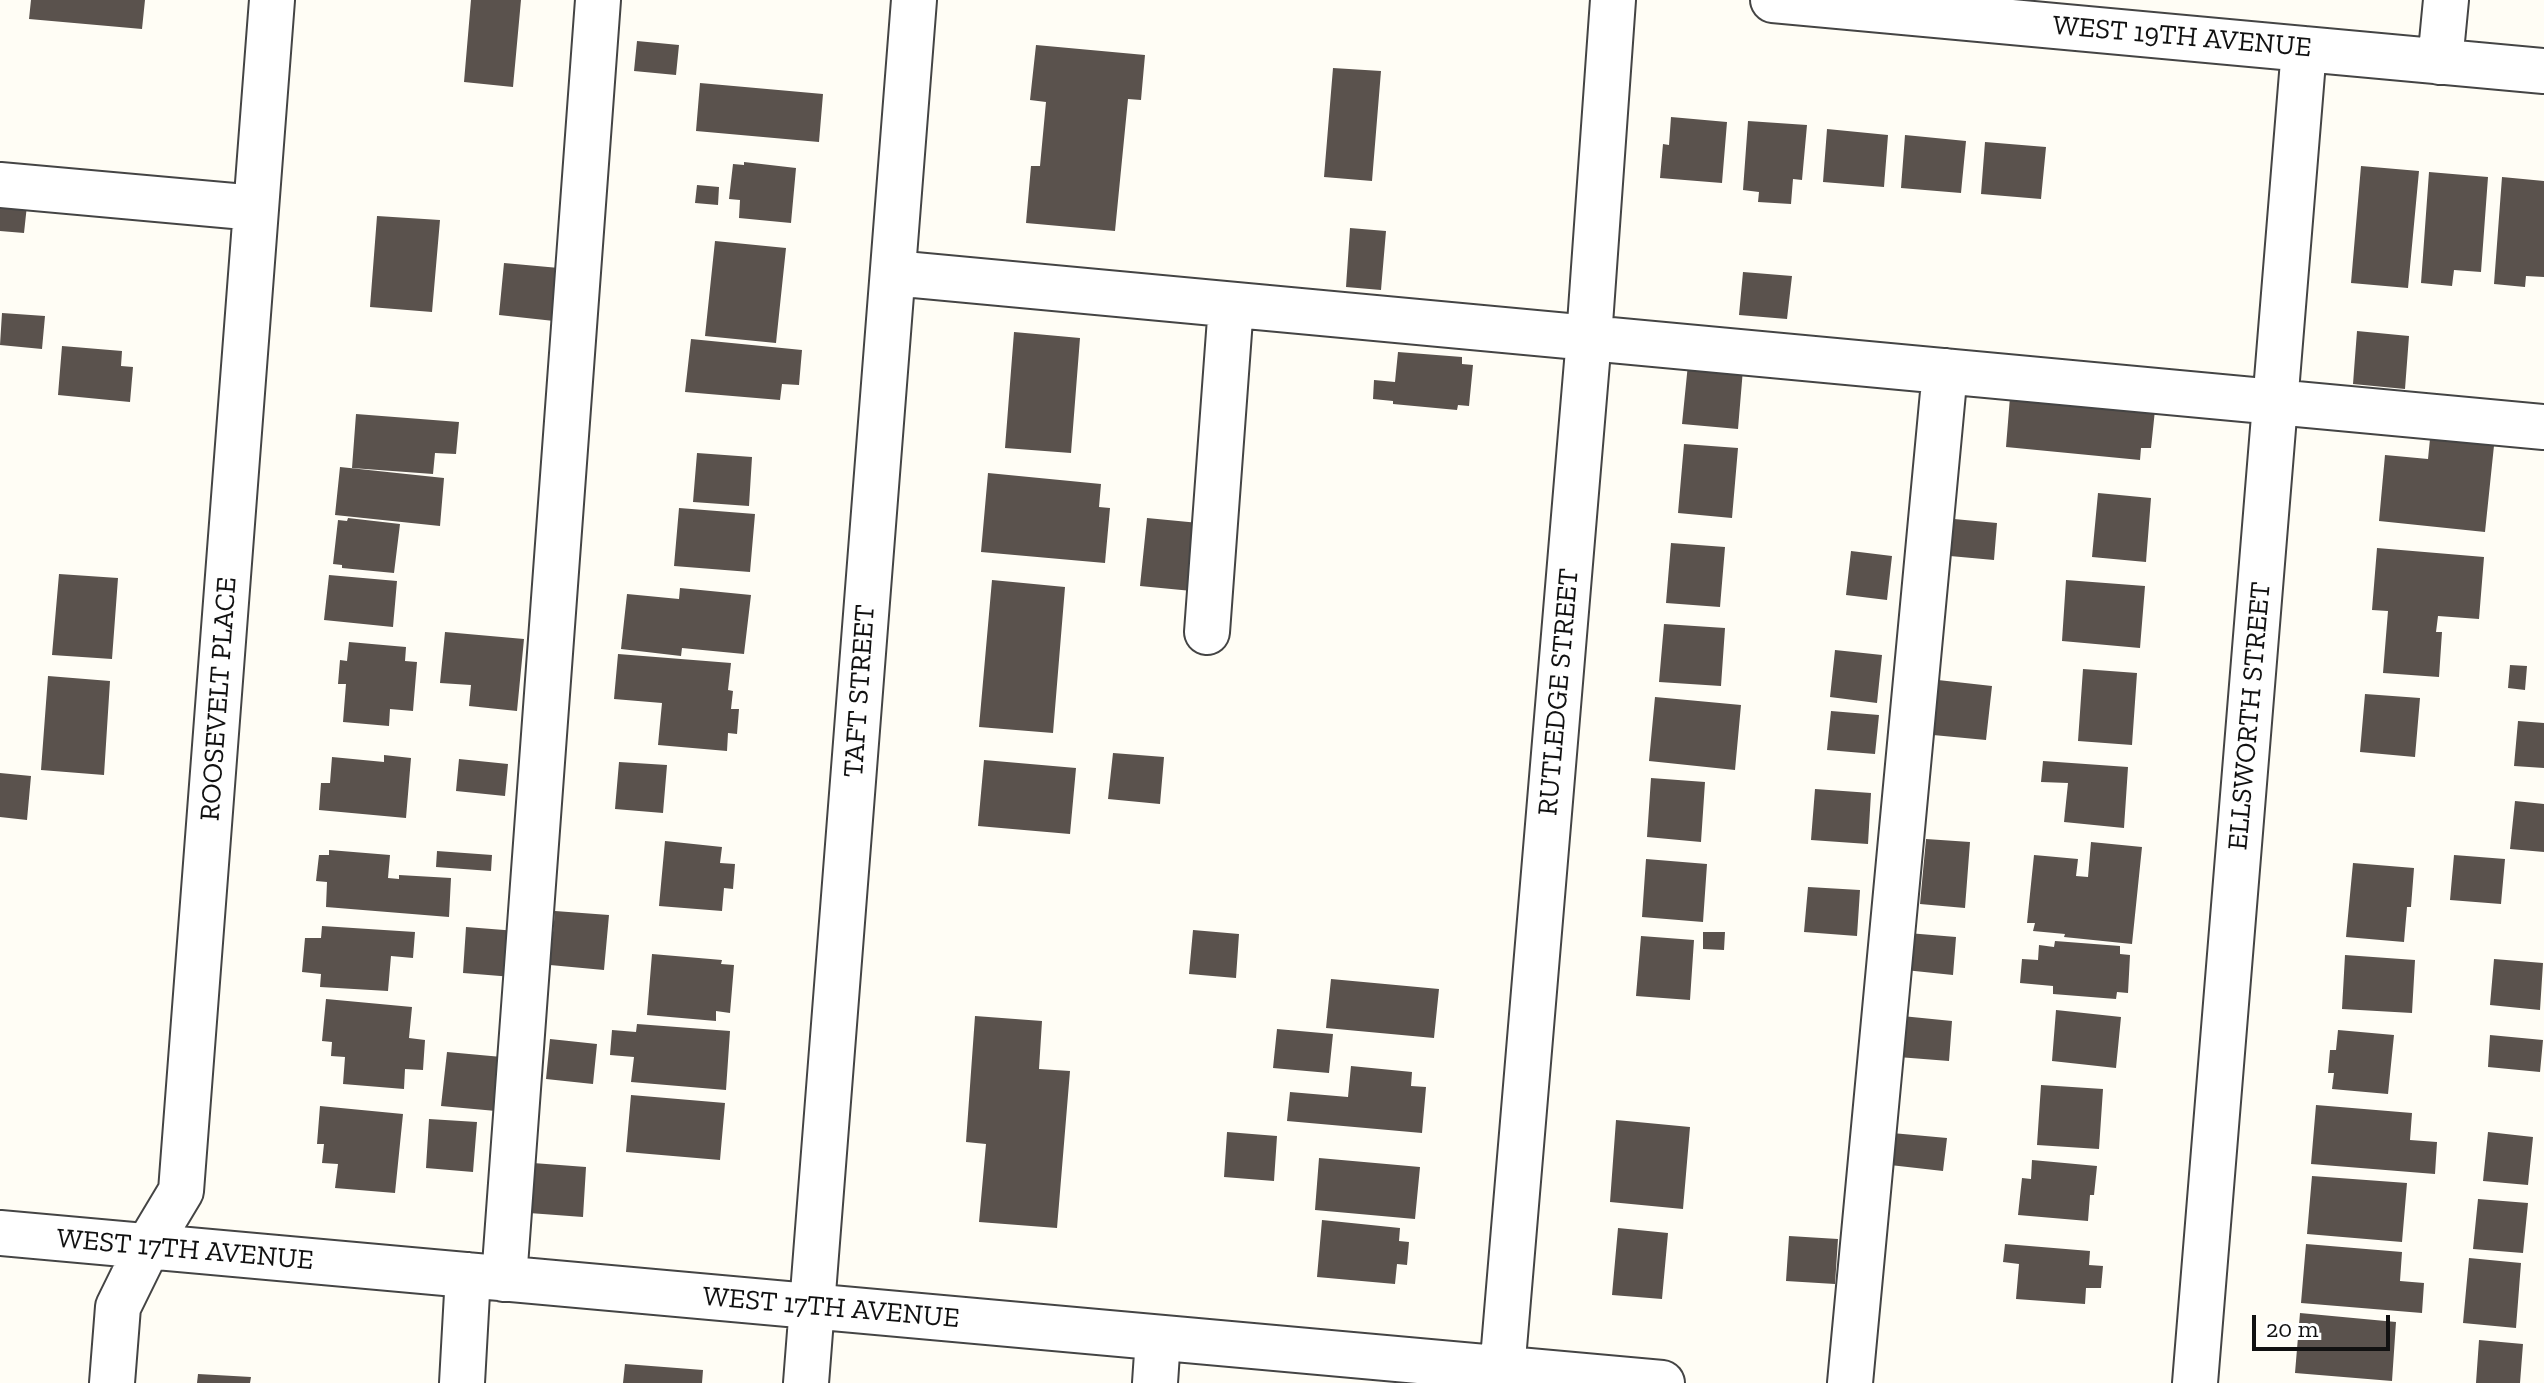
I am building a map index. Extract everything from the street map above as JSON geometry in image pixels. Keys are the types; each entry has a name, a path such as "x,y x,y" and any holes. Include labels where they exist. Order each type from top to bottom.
{"street":[{"name":"ROOSEVELT PLACE","path":"112,1383 118,1307 148,1246 181,1191 272,0"},
{"path":"462,1383 486,1277 598,0"},
{"name":"TAFT STREET","path":"806,1383 914,0"},
{"name":"RUTLEDGE STREET","path":"1501,1376 1589,338 1613,0"},
{"name":"WEST 19TH AVENUE","path":"1773,0 2057,13 2304,49 2544,71"},
{"path":"2440,62 2446,0"},
{"name":"ELLSWORTH STREET","path":"2195,1383 2304,49"},
{"path":"0,185 256,208"},
{"path":"893,273 2544,427"},
{"path":"1207,632 1231,305"},
{"path":"1850,1383 1945,371"},
{"name":"WEST 17TH AVENUE","path":"0,1233 1158,1338 1501,1376 1662,1383"},
{"path":"1155,1383 1158,1338"}],"building":[{"path":"31,0 145,0 142,29 29,19"},
{"path":"471,0 521,0 513,87 464,82"},
{"path":"637,41 679,45 676,75 634,71"},
{"path":"1036,45 1145,55 1141,100 1128,99 1115,231 1026,223 1031,166 1040,166 1046,102 1030,100"},
{"path":"1333,68 1381,71 1372,181 1324,177"},
{"path":"700,83 823,94 819,142 696,131"},
{"path":"1671,117 1727,122 1722,183 1660,178 1663,144 1669,145"},
{"path":"1748,121 1807,125 1802,180 1793,179 1791,204 1758,202 1759,192 1743,190"},
{"path":"1827,129 1888,135 1884,187 1823,182"},
{"path":"1905,135 1966,141 1961,193 1901,188"},
{"path":"1985,142 2046,147 2041,199 1981,194"},
{"path":"744,162 796,168 791,223 739,218 740,200 729,199 733,164 744,165"},
{"path":"2361,166 2419,171 2408,288 2351,283"},
{"path":"2429,172 2488,177 2481,272 2454,270 2452,286 2421,283"},
{"path":"2502,177 2544,181 2544,277 2526,276 2525,287 2494,284"},
{"path":"697,185 719,187 718,205 695,203"},
{"path":"0,193 28,196 24,233 0,231"},
{"path":"377,216 440,220 432,312 370,307"},
{"path":"1350,228 1386,231 1381,290 1346,287"},
{"path":"715,241 786,248 776,343 705,336"},
{"path":"504,263 559,268 554,321 499,315"},
{"path":"1743,272 1792,276 1787,319 1739,315"},
{"path":"2,313 45,316 42,349 0,345"},
{"path":"2357,331 2409,336 2405,389 2353,384"},
{"path":"1014,332 1080,338 1071,453 1005,448"},
{"path":"691,339 802,350 799,385 782,384 780,400 685,392"},
{"path":"62,346 122,351 121,366 133,367 130,402 58,395"},
{"path":"1398,352 1462,357 1462,364 1473,365 1469,406 1458,405 1457,410 1373,399 1374,380 1395,382"},
{"path":"1688,364 1743,369 1738,429 1682,424"},
{"path":"2010,397 2155,410 2151,448 2141,448 2140,460 2006,447"},
{"path":"356,414 459,422 456,454 435,453 433,474 352,468"},
{"path":"2431,429 2495,436 2485,532 2379,521 2385,455 2428,459"},
{"path":"1684,444 1738,448 1732,518 1678,513"},
{"path":"697,453 752,457 749,506 693,502"},
{"path":"340,467 444,478 440,526 335,515"},
{"path":"988,473 1101,484 1099,507 1110,508 1105,563 981,552"},
{"path":"2098,493 2151,498 2146,562 2092,557"},
{"path":"679,508 755,514 750,572 674,566"},
{"path":"348,518 400,524 394,573 342,568 342,565 333,564 338,520 347,521"},
{"path":"1147,518 1199,523 1192,591 1140,586"},
{"path":"1954,519 1997,523 1994,560 1950,556"},
{"path":"1671,543 1725,547 1720,607 1666,603"},
{"path":"2377,548 2484,557 2479,619 2438,616 2436,632 2442,632 2439,677 2383,673 2388,611 2372,610"},
{"path":"1851,551 1892,556 1887,600 1846,595"},
{"path":"59,574 118,578 112,659 52,655"},
{"path":"329,575 397,581 393,627 324,620"},
{"path":"992,580 1065,587 1053,733 979,727"},
{"path":"2066,580 2145,586 2140,648 2062,641"},
{"path":"680,588 751,595 744,654 682,648 681,656 621,649 627,594 679,599"},
{"path":"1664,624 1725,628 1721,686 1659,682"},
{"path":"445,632 524,639 517,711 469,706 471,685 440,683"},
{"path":"349,642 406,647 405,661 417,662 413,711 390,709 389,726 343,722 346,684 338,684 340,660 347,661"},
{"path":"1835,650 1882,655 1877,703 1830,697"},
{"path":"618,654 731,663 728,690 733,691 731,709 739,709 737,734 728,733 727,751 658,745 662,703 614,699"},
{"path":"2510,665 2527,666 2525,690 2508,688"},
{"path":"2083,669 2137,673 2132,745 2078,741"},
{"path":"48,676 110,681 104,775 41,770"},
{"path":"1938,680 1992,686 1986,740 1933,735"},
{"path":"2365,694 2420,698 2415,757 2360,752"},
{"path":"1655,697 1741,705 1735,770 1649,761"},
{"path":"1831,711 1879,715 1875,754 1827,750"},
{"path":"2518,721 2544,723 2544,768 2514,766"},
{"path":"1113,753 1164,757 1160,804 1108,799"},
{"path":"384,755 411,758 406,818 319,810 321,783 330,783 332,757 384,762"},
{"path":"459,759 508,764 505,796 456,791"},
{"path":"984,760 1076,768 1070,834 978,826"},
{"path":"2043,761 2128,767 2124,828 2064,822 2068,783 2041,782"},
{"path":"619,762 667,765 663,813 615,809"},
{"path":"0,773 31,776 27,820 0,817"},
{"path":"1651,778 1705,782 1701,842 1647,837"},
{"path":"1815,789 1871,793 1868,844 1811,840"},
{"path":"2515,801 2544,804 2544,852 2510,849"},
{"path":"1926,839 1970,842 1965,908 1920,904"},
{"path":"665,841 722,847 720,863 735,864 733,889 724,888 722,911 659,906"},
{"path":"2091,842 2142,847 2132,944 2033,931 2035,923 2027,923 2034,855 2078,859 2076,876 2088,877"},
{"path":"329,850 390,855 388,878 399,879 399,875 451,878 449,917 326,907 327,882 316,881 319,855 329,855"},
{"path":"437,851 492,855 491,871 436,867"},
{"path":"2454,855 2505,859 2501,904 2450,900"},
{"path":"1646,859 1707,864 1703,922 1642,917"},
{"path":"2353,863 2414,868 2404,942 2346,937"},
{"path":"1808,887 1860,890 1857,936 1804,932"},
{"path":"555,911 609,915 604,970 550,965"},
{"path":"322,926 415,932 413,958 391,956 388,991 320,987 321,974 302,972 305,938 321,938"},
{"path":"466,927 517,931 513,977 463,973"},
{"path":"1193,930 1239,934 1236,978 1189,974"},
{"path":"1703,932 1725,932 1724,950 1703,949"},
{"path":"1908,933 1956,937 1953,975 1905,970"},
{"path":"1641,936 1694,940 1690,1000 1636,996"},
{"path":"2055,941 2120,946 2120,954 2130,955 2128,993 2117,992 2116,999 2053,994 2053,986 2020,983 2022,959 2038,960 2039,945 2054,947"},
{"path":"652,954 722,960 721,964 734,965 730,1013 716,1011 716,1021 647,1015"},
{"path":"2345,955 2415,960 2412,1013 2342,1009"},
{"path":"2494,959 2543,963 2540,1010 2490,1005"},
{"path":"1331,979 1439,989 1434,1038 1326,1028"},
{"path":"326,999 412,1007 409,1038 425,1040 423,1070 405,1069 404,1089 343,1084 345,1057 331,1056 332,1042 322,1041"},
{"path":"2056,1010 2121,1017 2116,1068 2052,1061"},
{"path":"975,1016 1042,1021 1039,1069 1070,1071 1057,1228 979,1222 986,1144 966,1142"},
{"path":"1902,1016 1952,1021 1949,1061 1898,1057"},
{"path":"637,1024 730,1031 726,1090 631,1082 634,1057 610,1055 612,1030 636,1032"},
{"path":"1277,1029 1333,1034 1329,1073 1273,1068"},
{"path":"2338,1030 2394,1035 2388,1094 2332,1089 2334,1073 2328,1073 2330,1050 2336,1050"},
{"path":"2490,1035 2543,1040 2540,1072 2488,1067"},
{"path":"550,1039 597,1044 593,1084 546,1079"},
{"path":"447,1052 502,1057 496,1111 441,1106"},
{"path":"1351,1066 1412,1072 1411,1086 1426,1087 1422,1133 1287,1121 1290,1092 1348,1097"},
{"path":"2041,1085 2103,1089 2099,1149 2037,1145"},
{"path":"631,1095 725,1103 720,1160 626,1152"},
{"path":"2316,1105 2412,1113 2410,1140 2437,1142 2435,1174 2311,1164"},
{"path":"320,1106 403,1114 395,1193 335,1188 338,1164 322,1163 324,1144 317,1144"},
{"path":"429,1119 477,1122 473,1172 426,1168"},
{"path":"1616,1120 1690,1127 1683,1209 1610,1202"},
{"path":"1227,1132 1277,1136 1274,1181 1224,1177"},
{"path":"2488,1132 2533,1137 2528,1185 2483,1181"},
{"path":"1892,1133 1947,1138 1943,1171 1890,1165"},
{"path":"1319,1158 1420,1167 1415,1219 1315,1210"},
{"path":"2032,1160 2097,1166 2088,1221 2018,1215 2022,1178 2031,1179"},
{"path":"533,1163 586,1167 583,1217 529,1213"},
{"path":"2312,1176 2407,1183 2402,1242 2307,1234"},
{"path":"2478,1199 2528,1203 2523,1253 2473,1249"},
{"path":"1322,1220 1400,1228 1399,1241 1409,1242 1407,1265 1397,1264 1395,1284 1317,1277"},
{"path":"1618,1228 1668,1233 1662,1299 1612,1295"},
{"path":"1789,1236 1838,1239 1835,1284 1786,1281"},
{"path":"2005,1244 2090,1251 2089,1265 2103,1266 2101,1288 2086,1288 2085,1304 2016,1299 2019,1264 2003,1262"},
{"path":"2306,1244 2402,1252 2400,1281 2424,1283 2422,1313 2301,1303"},
{"path":"2469,1258 2521,1263 2516,1328 2463,1323"},
{"path":"2300,1313 2396,1322 2392,1381 2295,1373"},
{"path":"2479,1340 2523,1344 2520,1383 2476,1383"},
{"path":"625,1364 703,1370 702,1383 623,1383"},
{"path":"198,1374 251,1377 250,1383 197,1383"}]}
